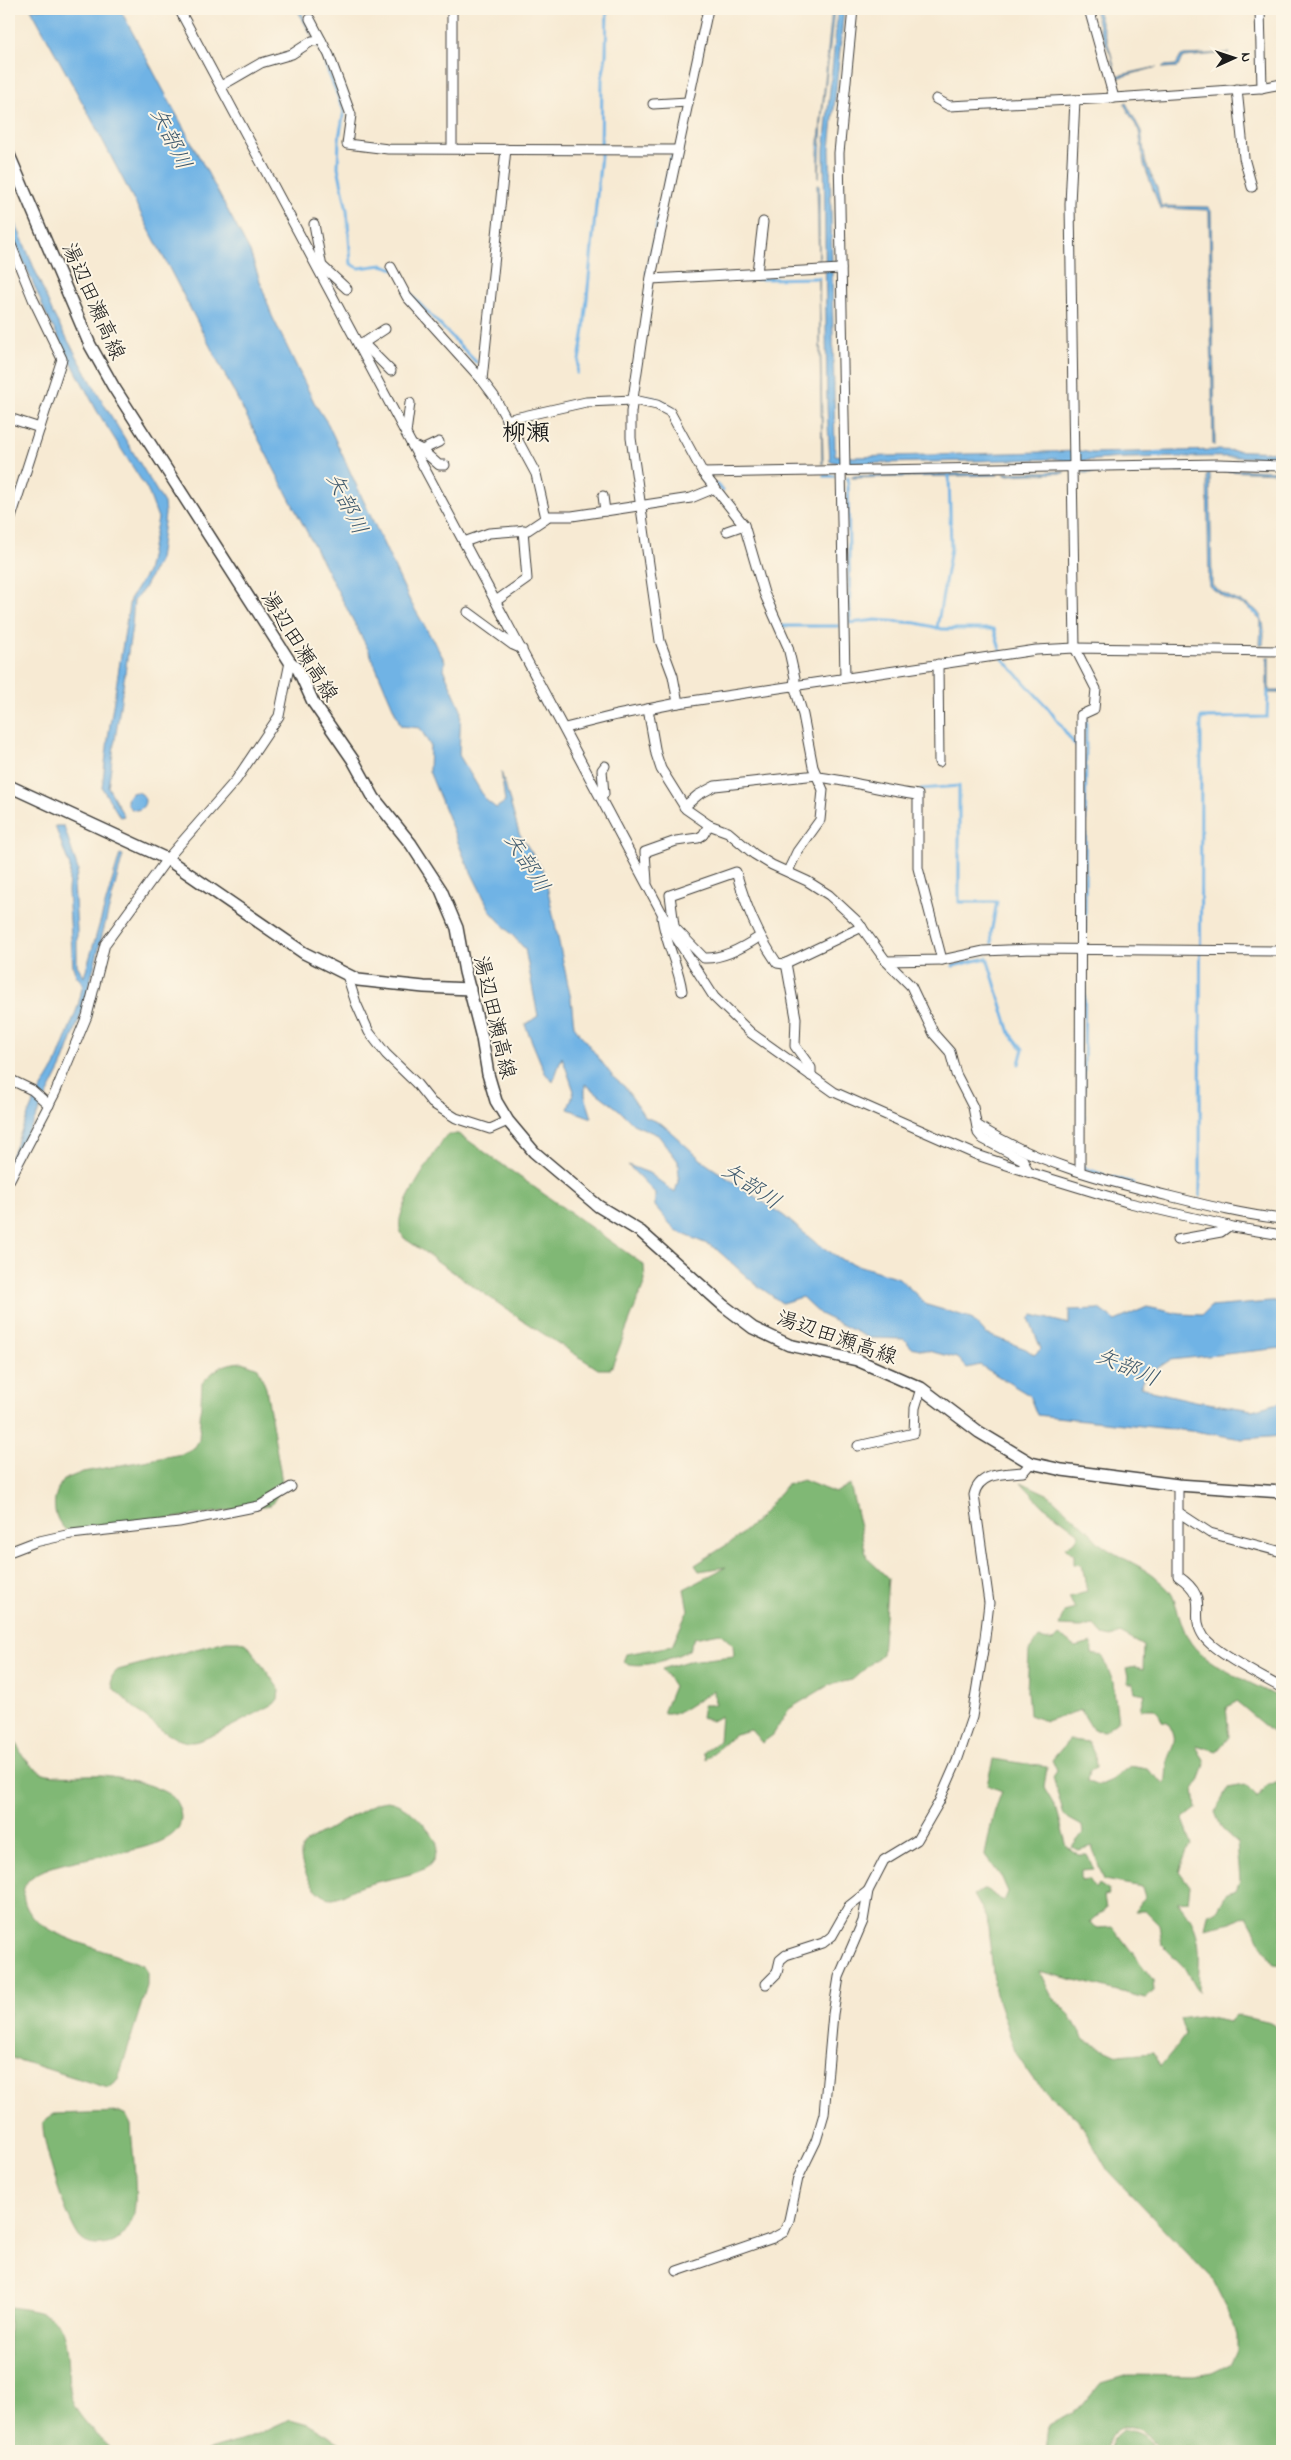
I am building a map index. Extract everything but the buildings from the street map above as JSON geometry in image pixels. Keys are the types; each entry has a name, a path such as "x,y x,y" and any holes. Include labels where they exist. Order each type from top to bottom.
{"main road":[{"name":"湯辺田瀬高線","path":"9,155 90,345 113,386 290,662 298,670 317,709 353,760 374,798 416,851 441,890 457,928 482,1038 488,1074 496,1101 508,1121 534,1152 598,1206 640,1232 724,1306 753,1328 789,1345 857,1360 922,1388 978,1432 1031,1463 1062,1470 1178,1485 1282,1492"},
{"path":"9,786 167,860 304,953 358,980 381,984 470,989"}],"street":[{"path":"179,9 323,279 361,345 412,445 565,728 661,912 714,998 751,1032 834,1092 977,1155 1130,1203 1229,1226 1282,1235"},
{"path":"452,9 452,148"},
{"path":"678,703 673,676 660,640 631,438 631,412 651,279 708,9"},
{"path":"845,678 844,454 832,270 839,153 853,9"},
{"path":"1090,9 1114,98"},
{"path":"1260,9 1262,88"},
{"path":"310,19 329,55 351,116 347,144 388,149 678,150"},
{"path":"221,86 261,63 292,54 312,41 320,40"},
{"path":"936,98 949,106 1237,90 1282,84"},
{"path":"1237,90 1244,158 1252,187"},
{"path":"1075,100 1070,204 1075,648 1096,689 1094,709 1081,715 1080,1170"},
{"path":"653,104 688,102"},
{"path":"482,380 506,148"},
{"path":"757,273 763,222"},
{"path":"314,224 323,279"},
{"path":"9,240 33,299 62,359 9,524"},
{"path":"313,259 322,265 347,290"},
{"path":"720,275 730,266"},
{"path":"391,267 407,297 482,380 494,396 536,474 546,516"},
{"path":"651,279 832,270"},
{"path":"361,345 385,329"},
{"path":"361,345 390,371"},
{"path":"506,420 586,402 634,400 657,405 670,412 703,473 744,525 764,593 788,647 795,678 794,685 817,776 823,790 820,820 797,852 788,871"},
{"path":"406,433 410,403"},
{"path":"9,418 40,428"},
{"path":"422,450 439,442"},
{"path":"412,445 422,450 439,466 445,465"},
{"path":"703,473 844,468 1074,464 1282,466"},
{"path":"464,542 489,533 523,530 538,524 546,516 572,516 691,498 714,488"},
{"path":"603,496 605,511"},
{"path":"727,531 744,525"},
{"path":"496,601 527,579 523,530"},
{"path":"468,612 513,645 522,649"},
{"path":"565,728 678,703 1036,650 1075,648 1282,651"},
{"path":"9,1180 48,1105 87,1016 105,944 167,860 236,780 279,716 290,662"},
{"path":"938,664 939,762"},
{"path":"648,709 656,754 661,768 684,807 709,825 728,832 754,854 772,865 788,871 829,895 862,927 886,961 911,986 934,1034 950,1052 956,1074 973,1107 977,1125 983,1139 1023,1160 1028,1172"},
{"path":"602,798 604,794 602,770 606,766"},
{"path":"684,807 698,795 715,786 817,776 846,780 892,792 918,794 918,868 942,960"},
{"path":"647,884 645,852 676,841 698,838 703,835 709,825"},
{"path":"759,937 745,946 728,953 704,958 674,932 670,895 736,872 748,912 759,937 777,963 786,963 862,927"},
{"path":"661,912 664,934 681,979 682,992"},
{"path":"886,961 942,960 960,958 984,951 1282,951"},
{"path":"786,963 796,1018 795,1046 811,1068 811,1076"},
{"path":"347,975 356,1003 369,1032 386,1054 416,1083 432,1103 456,1118 490,1129 508,1121"},
{"path":"9,1080 32,1090 48,1105"},
{"path":"977,1125 994,1137 1038,1157 1080,1170 1213,1207 1282,1219"},
{"path":"1176,1240 1221,1232 1229,1226"},
{"path":"858,1446 914,1433 915,1408 922,1388"},
{"path":"677,2271 773,2238 784,2232 789,2220 798,2178 816,2141 824,2114 833,2014 839,1977 863,1921 868,1891 884,1860 917,1840 939,1802 957,1760 972,1717 985,1638 988,1603 974,1495 976,1486 989,1476 1023,1472 1031,1463"},
{"path":"1178,1485 1178,1576 1192,1586 1197,1594 1199,1629 1206,1639 1236,1662 1282,1688"},
{"path":"9,1552 35,1542 71,1534 178,1522 260,1506 291,1487"},
{"path":"1178,1512 1210,1533 1282,1552"},
{"path":"769,1988 777,1973 780,1960 786,1955 823,1943 832,1936 849,1906 868,1891"}],"green space":[{"path":"449,1134 458,1134 469,1141 644,1265 645,1281 611,1369 598,1369 525,1322 404,1238 400,1219 407,1200 444,1138"},
{"path":"243,1362 258,1368 266,1388 282,1482 280,1491 271,1505 68,1532 62,1526 56,1514 55,1501 56,1494 63,1480 83,1472 182,1454 195,1447 199,1440 202,1383 220,1368"},
{"path":"803,1480 835,1493 850,1484 867,1558 888,1578 882,1654 852,1680 829,1685 789,1709 773,1735 762,1743 751,1730 735,1734 706,1759 703,1752 719,1741 721,1716 712,1721 701,1717 703,1705 715,1705 714,1690 678,1713 663,1713 674,1686 662,1669 688,1661 734,1656 733,1645 720,1633 694,1638 689,1650 665,1660 639,1665 623,1662 626,1654 672,1646 688,1610 684,1589 726,1567 699,1571 695,1565 736,1539 760,1517 786,1485"},
{"path":"1021,1482 1049,1495 1102,1545 1148,1572 1165,1586 1173,1597 1188,1638 1198,1651 1220,1667 1282,1699 1282,1740 1236,1702 1226,1707 1229,1737 1217,1751 1196,1745 1205,1763 1200,1780 1194,1788 1196,1809 1183,1819 1192,1845 1187,1851 1179,1871 1190,1886 1188,1901 1178,1902 1187,1913 1196,1934 1199,1955 1198,1992 1184,1967 1162,1945 1159,1924 1146,1911 1135,1911 1145,1897 1142,1887 1104,1880 1092,1846 1079,1850 1072,1847 1083,1833 1082,1826 1064,1816 1053,1777 1057,1771 1052,1760 1069,1740 1089,1742 1095,1755 1096,1768 1089,1771 1087,1781 1098,1786 1112,1780 1130,1766 1147,1769 1165,1784 1167,1763 1174,1742 1174,1735 1168,1723 1162,1722 1159,1714 1154,1709 1141,1709 1145,1694 1135,1692 1133,1683 1127,1683 1126,1669 1135,1667 1143,1669 1144,1646 1120,1633 1111,1637 1103,1635 1094,1625 1081,1627 1059,1626 1064,1612 1075,1609 1069,1597 1087,1592 1082,1565 1074,1564 1074,1555 1065,1547 1076,1540 1079,1533 1042,1505"},
{"path":"1059,1635 1075,1647 1092,1643 1092,1654 1103,1656 1113,1682 1118,1721 1105,1731 1093,1730 1081,1710 1046,1721 1029,1715 1027,1690 1029,1651 1039,1638 1053,1641"},
{"path":"226,1641 239,1641 247,1644 279,1689 278,1699 274,1704 209,1737 193,1742 173,1737 151,1722 114,1689 111,1681 118,1670"},
{"path":"9,1727 25,1759 41,1772 62,1775 109,1776 127,1779 164,1791 175,1800 180,1811 177,1829 160,1842 134,1850 71,1862 44,1870 27,1882 24,1900 28,1910 38,1922 64,1937 143,1965 147,1971 147,1986 118,2080 108,2088 9,2057"},
{"path":"993,1759 1047,1767 1044,1788 1057,1810 1067,1847 1079,1855 1087,1855 1094,1869 1081,1870 1081,1880 1089,1879 1096,1889 1099,1884 1108,1890 1109,1895 1104,1896 1106,1909 1089,1923 1098,1928 1113,1927 1153,1980 1154,1991 1145,1998 1039,1971 1052,1997 1070,2015 1084,2040 1118,2055 1153,2052 1160,2067 1185,2035 1180,2019 1199,2016 1229,2022 1236,2015 1270,2023 1282,2030 1282,2451 1159,2451 1151,2439 1143,2432 1134,2427 1128,2427 1117,2430 1113,2434 1109,2439 1106,2451 1046,2451 1049,2425 1082,2406 1101,2383 1128,2375 1194,2376 1212,2373 1230,2364 1236,2352 1236,2336 1229,2311 1214,2281 1108,2171 1080,2122 1033,2079 1016,2054 995,1991 987,1918 974,1895 985,1889 1004,1901 1008,1892 1002,1878 985,1855 993,1816 1002,1791 987,1785"},
{"path":"1278,1782 1282,1784 1282,1965 1273,1964 1247,1916 1205,1928 1208,1914 1216,1912 1226,1894 1236,1890 1240,1880 1237,1843 1222,1829 1215,1812 1228,1788 1245,1785 1258,1798 1265,1788"},
{"path":"387,1801 402,1806 416,1816 428,1829 437,1843 433,1861 427,1867 417,1872 371,1883 333,1898 321,1894 310,1882 303,1867 301,1854 304,1846 308,1841 376,1803"},
{"path":"120,2112 126,2115 131,2125 135,2208 127,2230 121,2237 113,2243 93,2245 86,2243 80,2238 68,2216 50,2163 43,2132 43,2122 53,2114"},
{"path":"9,2307 40,2312 50,2316 57,2322 65,2340 69,2392 74,2405 90,2427 114,2451 9,2451"},
{"path":"290,2419 308,2424 354,2451 206,2451 247,2439"},
{"path":"1123,2430 1143,2435 1156,2451 1110,2451 1113,2439"}],"water":[{"name":"矢部川","path":"31,9 120,9 250,252 272,316 315,404 328,424 410,601 445,661 444,671 461,709 459,755 486,800 496,808 505,802 501,771 519,833 544,872 571,999 574,1026 614,1078 625,1087 645,1117 662,1124 705,1163 784,1216 816,1243 844,1261 899,1278 927,1305 971,1318 986,1334 1026,1349 1034,1355 1041,1349 1029,1319 1033,1315 1069,1324 1069,1310 1099,1309 1115,1321 1147,1307 1180,1314 1202,1315 1210,1307 1282,1301 1282,1348 1170,1360 1147,1375 1140,1386 1152,1391 1195,1401 1252,1410 1282,1402 1282,1436 1242,1439 1200,1432 1037,1415 1029,1395 980,1365 967,1368 958,1358 911,1347 904,1339 869,1338 820,1314 802,1297 782,1303 754,1283 714,1247 676,1231 655,1206 655,1193 628,1165 649,1173 675,1193 679,1177 678,1161 658,1135 633,1124 618,1109 585,1084 585,1096 592,1118 568,1109 574,1091 562,1057 553,1082 545,1073 525,1025 538,1016 525,949 491,912 466,862 429,771 430,745 420,728 401,726 369,651 92,120"},
{"path":"297,9 300,9 327,66"},
{"path":"832,9 834,9 822,117 819,179 818,152"},
{"path":"838,9 844,9 830,149 835,455 853,457 1081,451 1092,453 1217,450 1282,452 1282,458 1186,457 1119,458 1081,461 1055,459 842,464 830,461 827,407 824,150"},
{"path":"1094,9 1097,9 1110,50 1116,76 1157,67 1117,78 1120,92 1118,93 1111,55 1101,33"},
{"path":"1230,53 1185,57 1182,58 1178,67 1163,68 1163,66 1176,65 1181,56 1184,55"},
{"path":"1126,103 1141,131 1146,164 1157,188 1161,206 1208,207 1211,211 1215,445 1213,445 1209,212 1207,210 1160,208 1144,165 1139,131 1124,104"},
{"path":"817,185 819,185 819,266"},
{"path":"9,207 53,314 105,406 164,503 165,514 159,560 143,590 134,600 132,626 108,787 124,816 120,817 102,788 109,731 130,599 147,572 158,518 148,491 97,411 47,316 9,227"},
{"path":"819,278 823,464 822,464"},
{"path":"1218,469 1282,471 1282,473 1219,471 1080,473 1080,471"},
{"path":"1064,471 1064,473 1005,475 1004,473"},
{"path":"998,473 998,475 852,478 852,476"},
{"path":"1210,473 1212,585 1222,593 1257,611 1262,618 1264,629 1263,645 1260,645 1261,621 1246,606 1225,598 1209,586 1207,474"},
{"path":"1267,657 1269,657 1269,691 1282,691 1282,693 1267,693"},
{"path":"136,792 142,795 145,801 142,807 136,810 130,807 127,801 130,795"},
{"path":"55,826 64,826 78,870 74,885 77,965 84,977 120,854 123,855 83,1009 62,1066 9,1170 9,1161 33,1103 55,1066 78,1006 83,984 73,967 68,891 70,867"}],"waterway":[{"path":"577,373 584,329 601,154 602,79 606,56 607,9"},
{"path":"325,64 344,111 339,138 338,167 347,210 351,264 359,268 382,265 398,270 412,296 476,362"},
{"path":"647,273 671,157"},
{"path":"708,280 819,278"},
{"path":"641,397 658,400 672,409"},
{"path":"937,628 951,548 949,475"},
{"path":"824,476 834,476"},
{"path":"848,477 850,623 876,620 917,623 942,629 994,629 1003,659 1048,708 1075,745 1077,744"},
{"path":"717,484 723,491"},
{"path":"782,626 838,626"},
{"path":"1200,1196 1201,718 1267,717 1268,691"},
{"path":"1084,1119 1086,719"},
{"path":"921,789 959,786 959,902 997,902 991,933 992,943"},
{"path":"953,966 987,958 1010,1033 1023,1049 1019,1064"},
{"path":"1084,1165 1084,1168 1104,1175"},
{"path":"1112,1177 1133,1183"}],"district":[{"name":"柳瀬","path":"526,432"}]}
